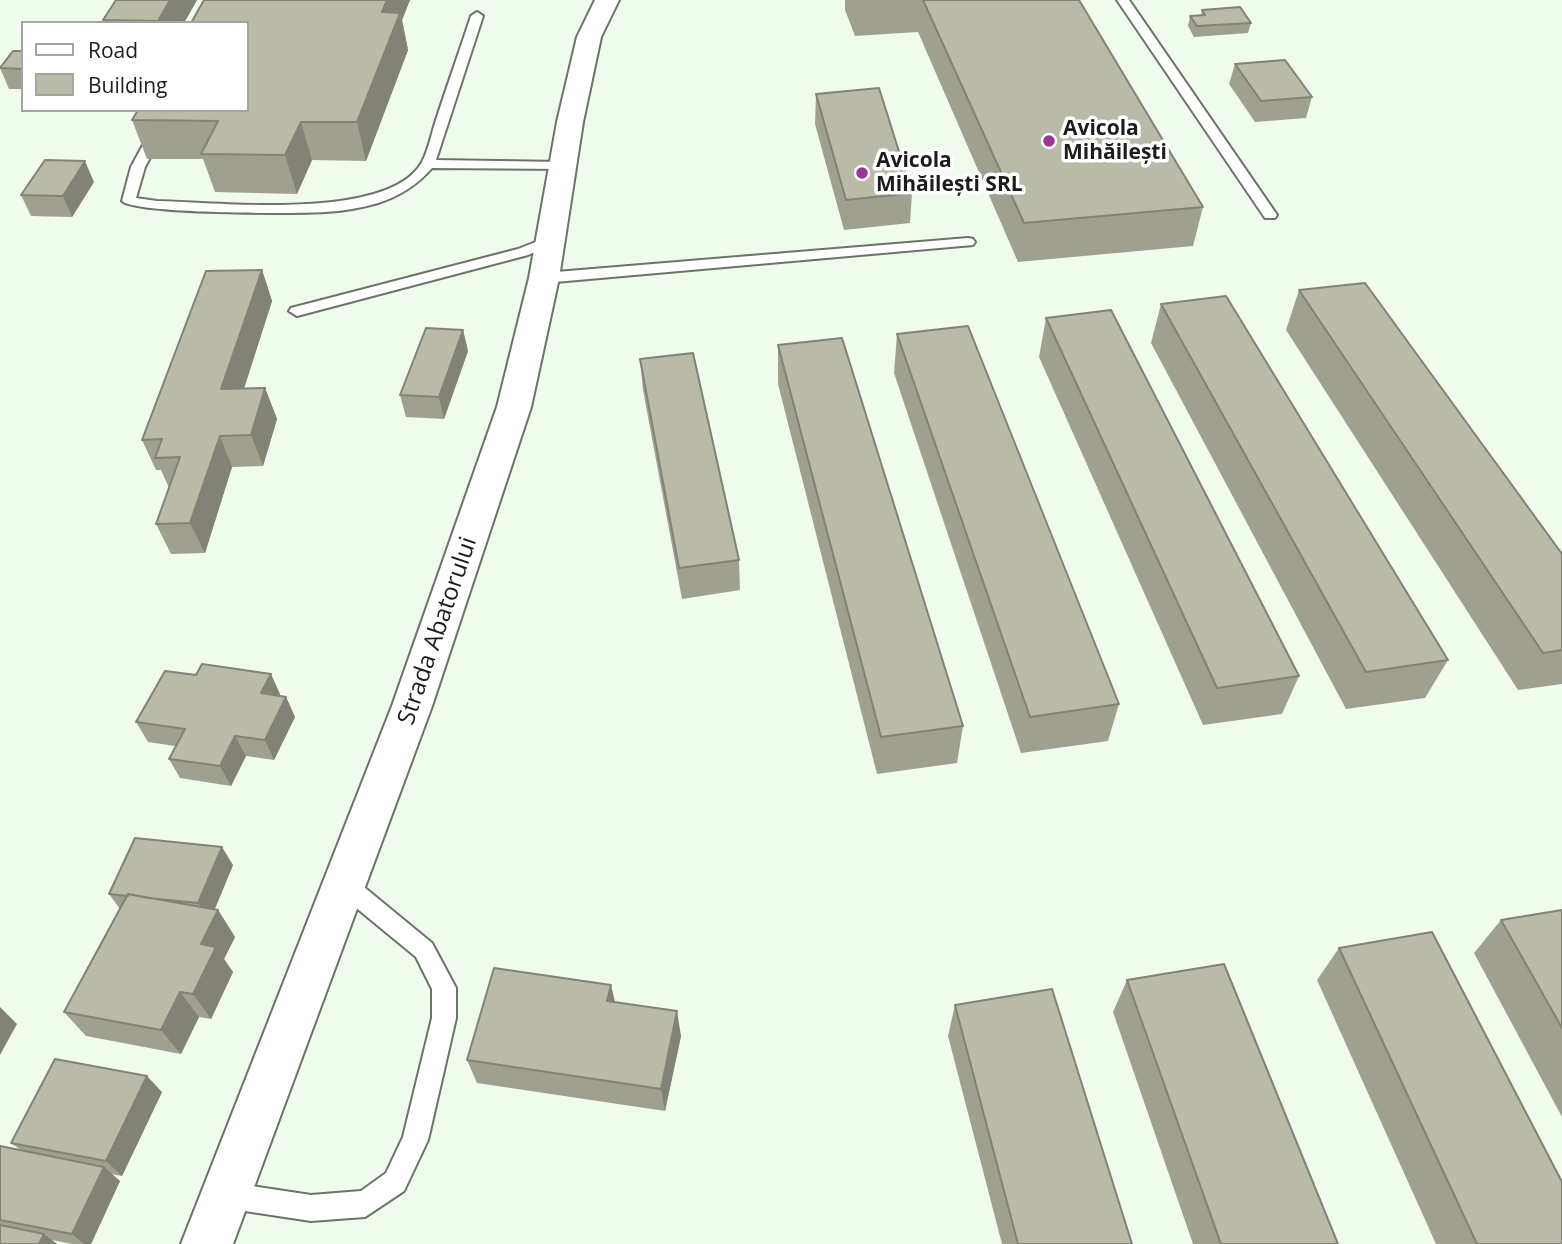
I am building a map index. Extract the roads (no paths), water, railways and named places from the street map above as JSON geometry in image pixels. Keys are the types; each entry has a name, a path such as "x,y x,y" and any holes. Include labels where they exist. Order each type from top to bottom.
{"street":[{"name":"Strada Abatorului","path":"207,1244 412,706 514,407 544,278 562,166 589,37 607,0"}],"lane":[{"path":"1123,0 1270,215"},
{"path":"168,112 135,174 129,191 129,201 157,205 334,208 364,202 417,179 428,164 477,16"},
{"path":"428,164 562,166"},
{"path":"297,311 523,251 551,240"},
{"path":"544,278 968,242"},
{"path":"225,1195 311,1208 365,1205 395,1182 415,1140 444,1018 444,988 424,950 345,885"}],"place":[{"name":"Avicola Mihăilești","path":"1049,141"},
{"name":"Avicola Mihăilești SRL","path":"862,173"}]}
